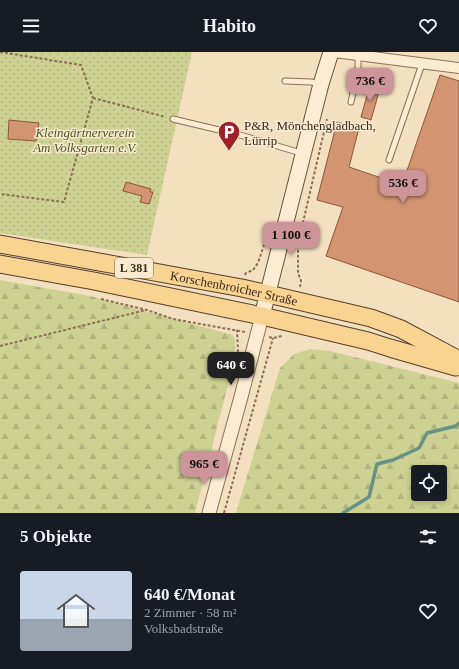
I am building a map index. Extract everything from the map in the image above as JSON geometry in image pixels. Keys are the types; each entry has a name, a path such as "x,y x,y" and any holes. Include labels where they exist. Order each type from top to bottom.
{"main road":[{"path":"262,316 321,84 332,52"},
{"name":"Korschenbroicher Straße","path":"0,244 242,288 371,318 401,330 459,360"},
{"name":"Korschenbroicher Straße","path":"0,264 102,283 262,316 368,341 459,367"}],"street":[{"path":"332,52 459,68"},
{"path":"209,513 242,397 262,316"}],"lane":[{"path":"351,102 358,69 358,56"},
{"path":"389,160 422,64"},
{"path":"285,81 321,84"},
{"path":"173,119 271,143 303,153"}],"path":[{"path":"0,52 81,66 94,98 64,202 0,194"},
{"path":"94,98 173,119"},
{"path":"297,300 301,282 298,273 298,244 306,205"},
{"path":"242,288 246,273 253,270 258,263 270,227"},
{"path":"97,298 147,310 173,319 237,330"},
{"path":"0,346 147,310"},
{"path":"224,513 273,338"}],"green space":[{"name":"Kleingärtnerverein Am Volksgarten e.V.","path":"0,52 192,52 147,255 0,233"},
{"path":"0,280 90,296 233,335 235,340 234,361 195,513 0,513"},
{"path":"310,349 330,351 459,383 459,513 236,513 280,368 294,354"}],"building":[{"path":"440,75 459,81 459,302 326,256 343,207 317,200 337,122 359,128 349,167 402,185"},
{"path":"370,85 380,88 371,120 361,117"},
{"path":"9,120 39,123 36,141 8,139"},
{"path":"126,182 151,189 150,192 153,192 149,204 140,202 142,196 123,191"}],"waterway":[{"path":"343,513 369,497 377,464 393,460 419,448 427,433 456,426 459,423"}],"place":[{"name":"P&R, Mönchengladbach, Lürrip","path":"229,152"}]}
